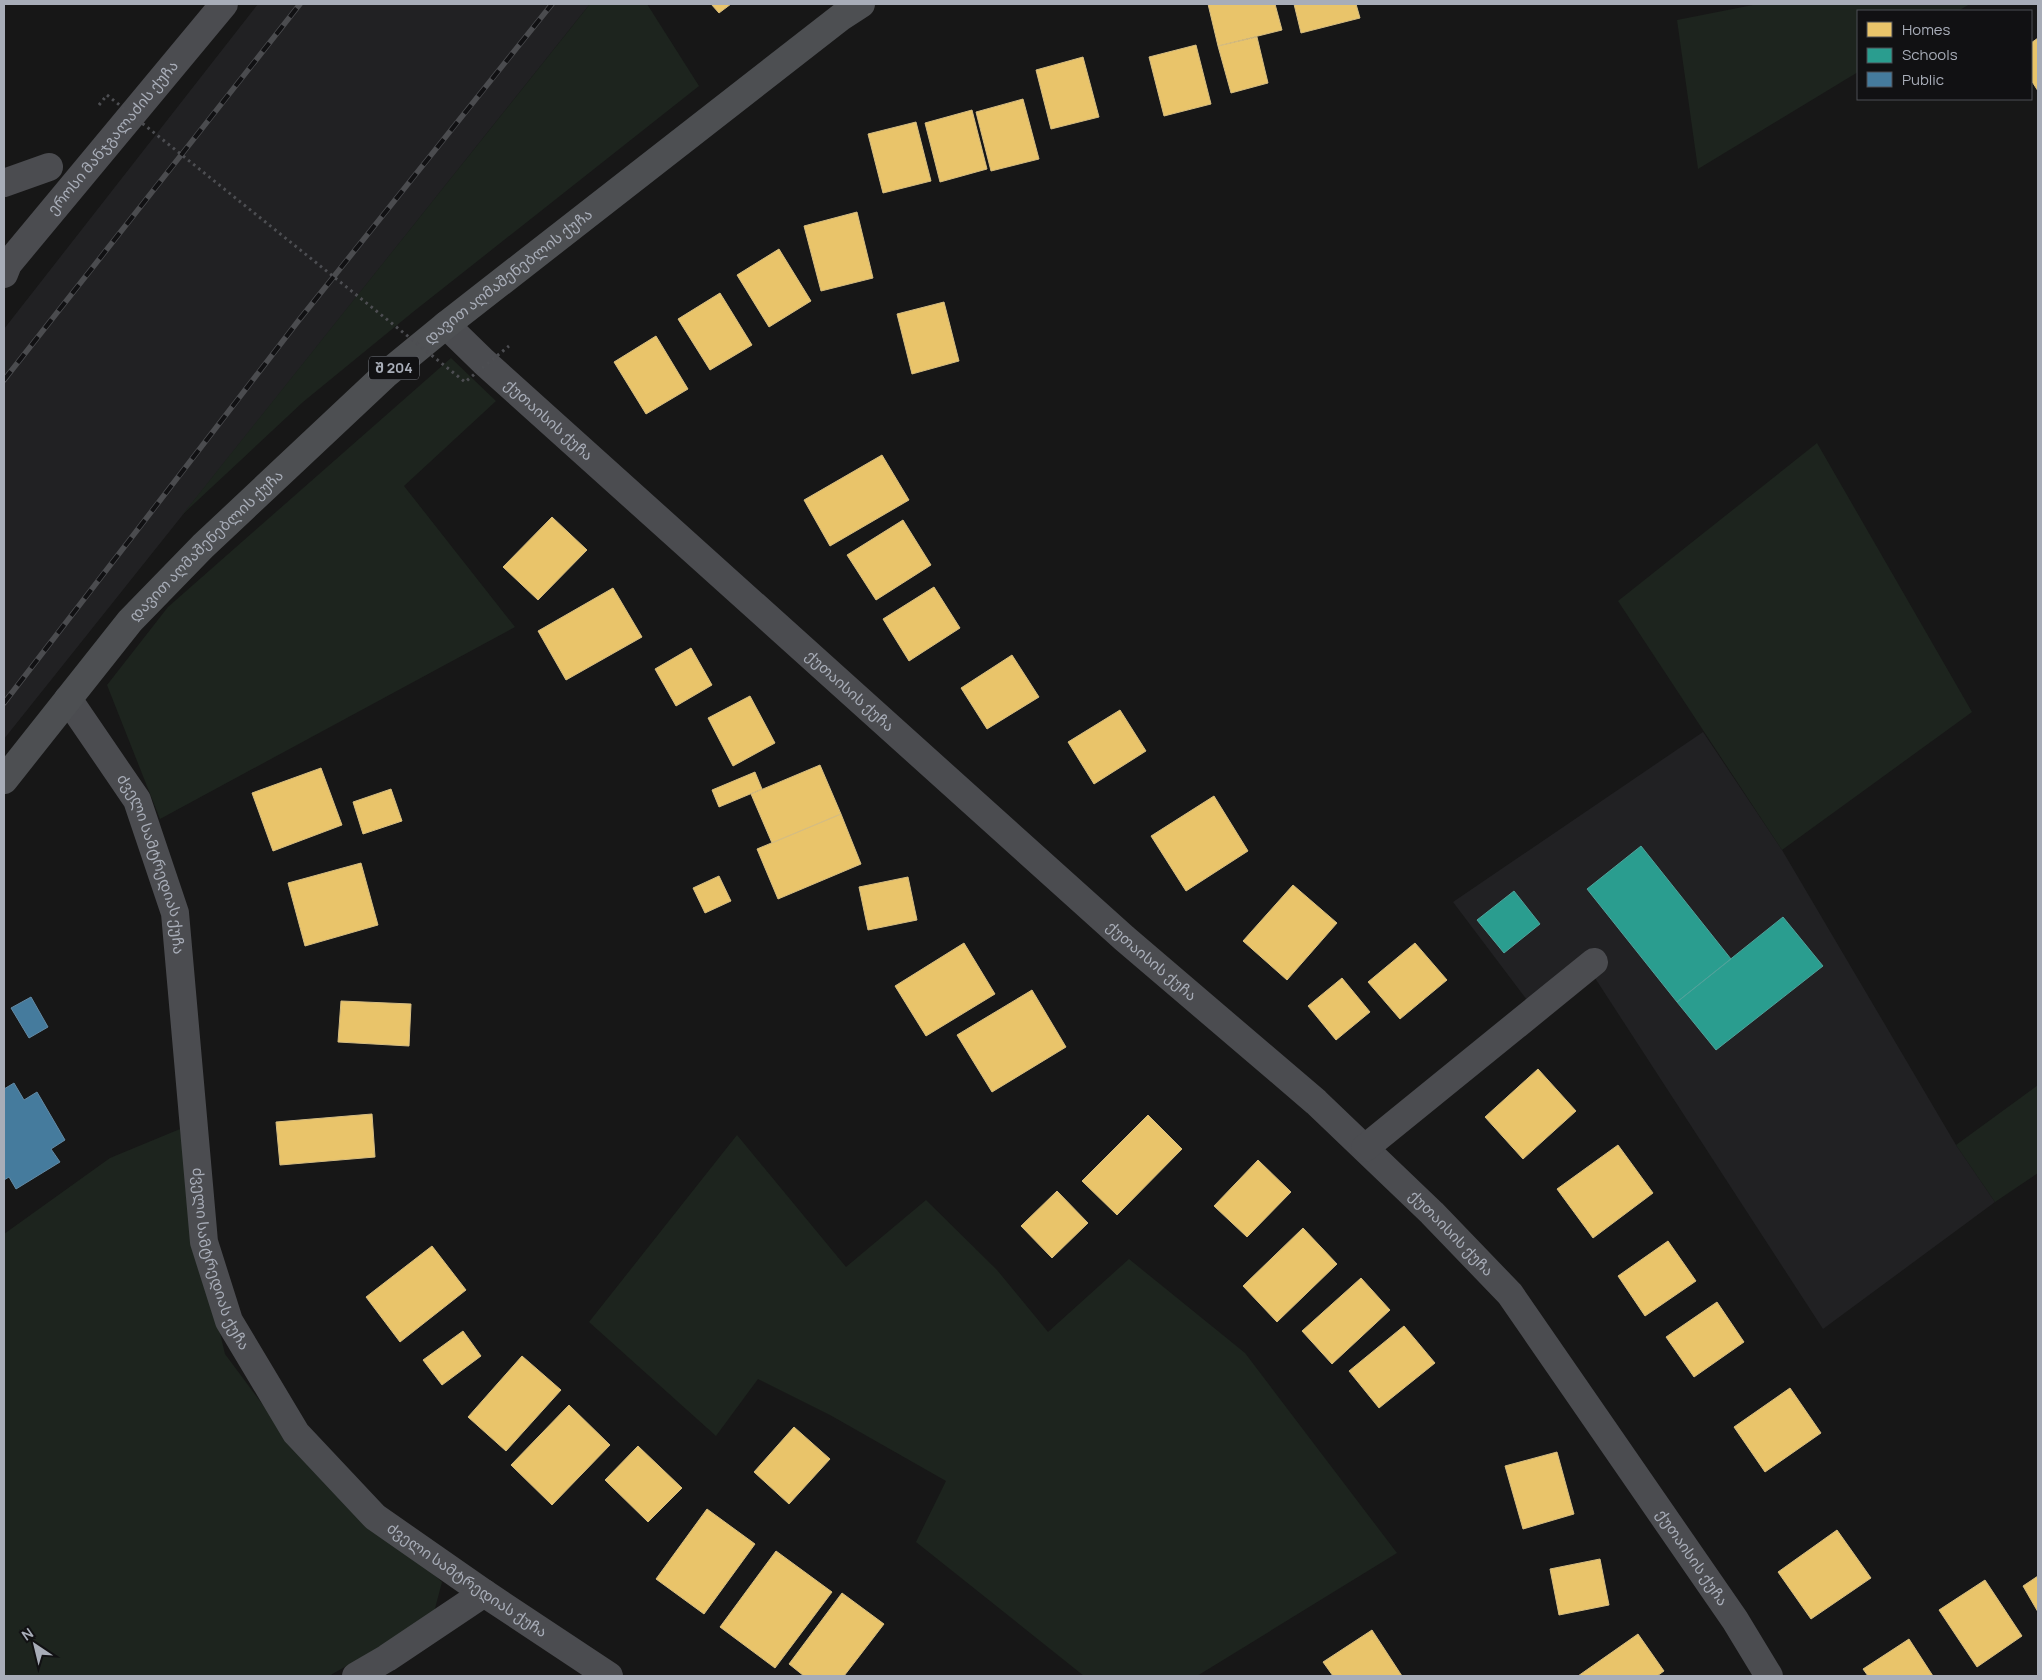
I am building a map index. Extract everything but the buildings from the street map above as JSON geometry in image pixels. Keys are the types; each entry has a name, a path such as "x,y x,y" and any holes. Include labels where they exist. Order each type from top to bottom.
{"main road":[{"name":"დავით აღმაშენებლის ქუჩა","path":"4,780 130,621 203,546 386,375 446,324 841,16 861,4"}],"street":[{"name":"ეროსი მანჯგალაძის ქუჩა","path":"5,263 224,4"},
{"path":"4,183 49,167"},
{"name":"ქუთაისის ქუჩა","path":"446,324 484,362 1124,938 1316,1102 1432,1213 1510,1294 1736,1620 1770,1676"},
{"name":"ძველი სამტრედიას ქუჩა","path":"68,699 137,800 175,913 204,1242 229,1321 296,1433 375,1517 484,1593 609,1676"},
{"path":"1364,1148 1594,962"},
{"path":"356,1676 387,1658 484,1593"}],"path":[{"path":"106,96 465,382 509,346"}],"shaded area":[{"path":"258,4 590,4 4,739 4,329"},
{"path":"590,4 647,4 699,86 413,312 303,402 182,515"},
{"path":"1758,4 1970,4 1960,10 1857,10 1857,73 1698,169 1677,20"},
{"path":"451,358 496,401 404,486 515,627 160,819 107,685 168,607"},
{"path":"1817,443 1972,712 1782,850 1618,601"},
{"path":"1703,732 1782,850 1956,1145 1995,1202 1823,1329 1582,958 1527,1000 1453,902"},
{"path":"2038,1085 2038,1173 1995,1202 1956,1145"},
{"path":"180,1129 191,1211 225,1354 289,1440 442,1582 433,1616 329,1676 4,1676 4,1234 110,1158"},
{"path":"737,1135 846,1267 926,1200 997,1270 1048,1332 1129,1259 1245,1353 1397,1553 1197,1676 1084,1676 916,1542 946,1481 830,1415 758,1379 716,1436 589,1322"}],"railway":[{"path":"4,380 300,4"},
{"path":"4,703 299,320 552,4"}]}
